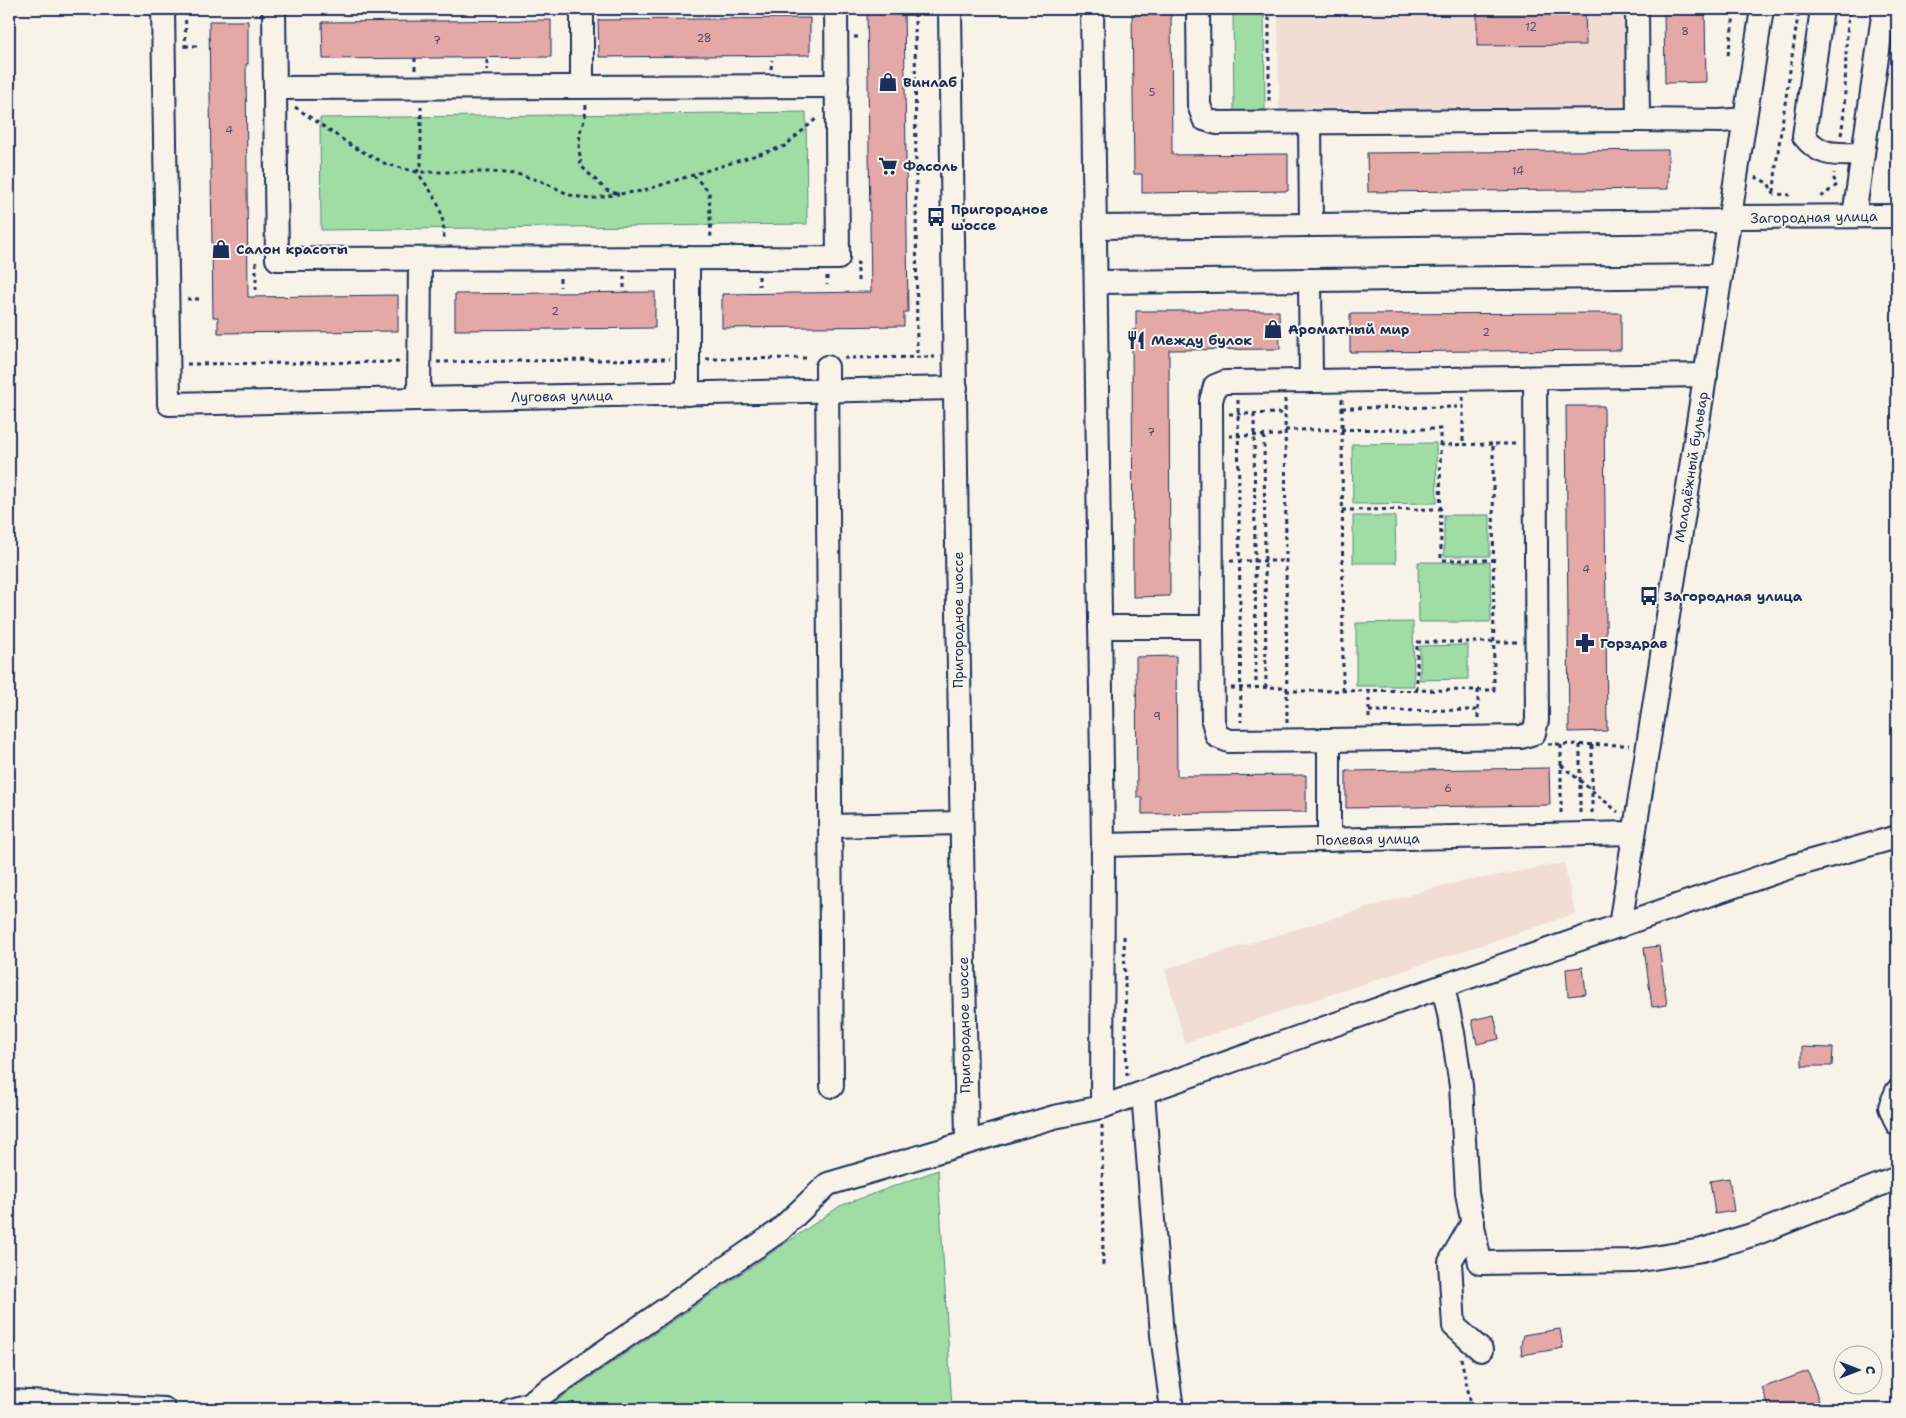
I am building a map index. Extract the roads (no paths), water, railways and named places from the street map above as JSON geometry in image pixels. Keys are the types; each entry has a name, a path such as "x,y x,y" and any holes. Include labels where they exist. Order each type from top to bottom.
{"street":[{"name":"Луговая улица","path":"163,9 169,404 956,388"},
{"path":"274,9 277,259 838,258 836,9"},
{"path":"582,9 584,87"},
{"name":"Пригородное шоссе","path":"950,9 960,823 967,1142"},
{"path":"1092,9 1103,844 1102,1107"},
{"path":"1198,9 1199,106 1204,119 1216,123 1720,121 1745,119"},
{"path":"1637,9 1638,120"},
{"name":"Молодёжный бульвар","path":"1620,926 1762,9"},
{"path":"1822,9 1804,136 1813,147 1829,154 1863,154"},
{"path":"1854,216 1863,154 1888,43 1884,9"},
{"path":"275,88 837,86"},
{"path":"1310,122 1311,225"},
{"name":"Загородная улица","path":"1095,227 1897,216"},
{"path":"688,258 688,394"},
{"path":"419,399 420,259"},
{"path":"1096,282 1721,276"},
{"path":"1310,280 1311,381"},
{"path":"827,367 832,1086"},
{"path":"1536,378 1538,720 1534,732 1521,737 1329,740 1229,741 1217,736 1213,721 1212,626 1211,401 1214,386 1225,382 1706,375"},
{"path":"1100,627 1212,626"},
{"path":"1329,740 1329,840"},
{"path":"831,826 960,823"},
{"name":"Полевая улица","path":"1103,844 1634,833"},
{"path":"511,1409 528,1404 779,1231 828,1184 1054,1117 1102,1107 1443,986 1793,866 1897,836"},
{"path":"1443,986 1453,1033 1461,1086 1468,1193 1480,1263 1635,1261 1702,1250 1755,1234 1897,1178"},
{"path":"1897,1091 1890,1107 1897,1124"},
{"path":"1135,1095 1172,1409"},
{"path":"1473,1222 1450,1262 1454,1326 1481,1350"},
{"path":"9,1401 164,1409"}],"place":[{"name":"Винлаб","path":"888,82"},
{"name":"Фасоль","path":"888,166"},
{"name":"Пригородное шоссе","path":"936,217"},
{"name":"Салон красоты","path":"221,249"},
{"name":"Ароматный мир","path":"1273,329"},
{"name":"Между булок","path":"1136,340"},
{"name":"Загородная улица","path":"1649,596"},
{"name":"Горздрав","path":"1585,643"}]}
